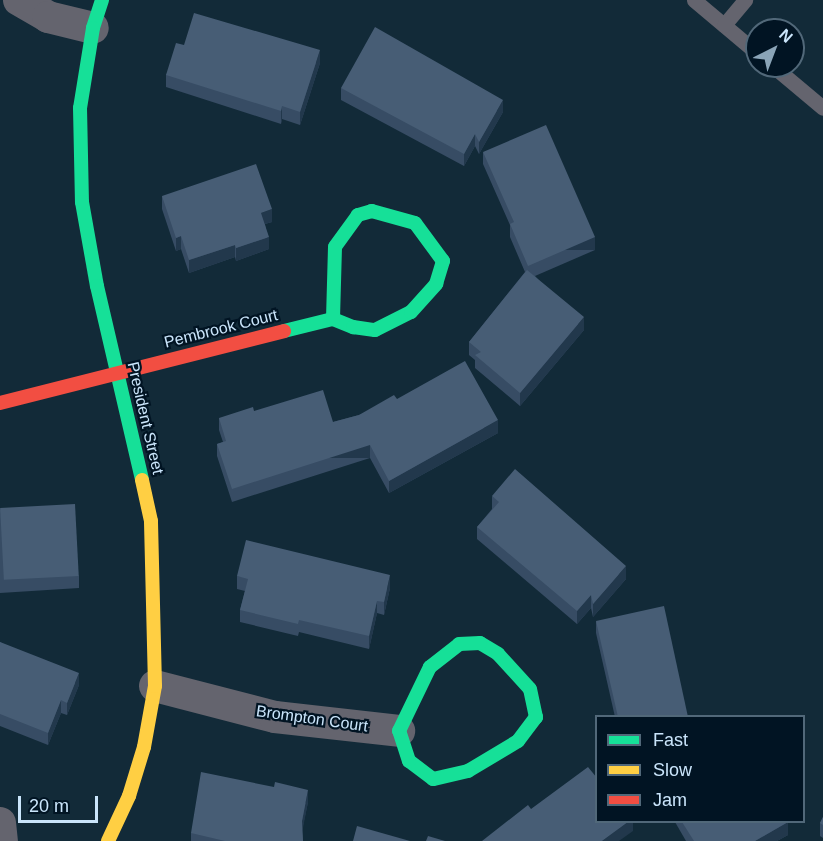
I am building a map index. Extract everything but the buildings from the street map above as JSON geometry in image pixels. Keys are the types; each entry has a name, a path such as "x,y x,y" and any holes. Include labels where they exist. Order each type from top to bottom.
{"street":[{"path":"19,0 48,17 97,14"},
{"name":"President Street","path":"97,14 81,108 82,202 97,286 151,521 155,686 144,747 129,796 108,841"},
{"path":"372,211 416,223 443,261 436,284 411,312 375,330 353,327 333,319 335,247 358,215 372,211"},
{"name":"Pembrook Court","path":"0,403 117,371 333,319"},
{"path":"480,643 498,654 530,689 536,717 518,741 468,771 434,779 409,761 399,731 430,667 459,644 480,643"},
{"name":"Brompton Court","path":"155,686 275,717 399,731"},
{"path":"0,823 2,841"}],"lane":[{"path":"694,0 745,42"},
{"path":"724,25 745,0"},
{"path":"787,78 823,108"}],"traffic: fast":[{"path":"102,0 93,28 80,108 82,202 97,286 142,480"},
{"path":"284,331 333,319 353,327 375,330 411,312 436,284 443,261 415,223 372,211 358,215 335,247 333,319"},
{"path":"480,643 498,654 530,689 536,717 518,741 468,771 433,779 409,761 399,731 430,667 459,644 480,643"}],"traffic: slow":[{"path":"108,841 129,796 144,747 155,686 151,521 142,480"}],"traffic: jam":[{"path":"0,403 284,331"}]}
